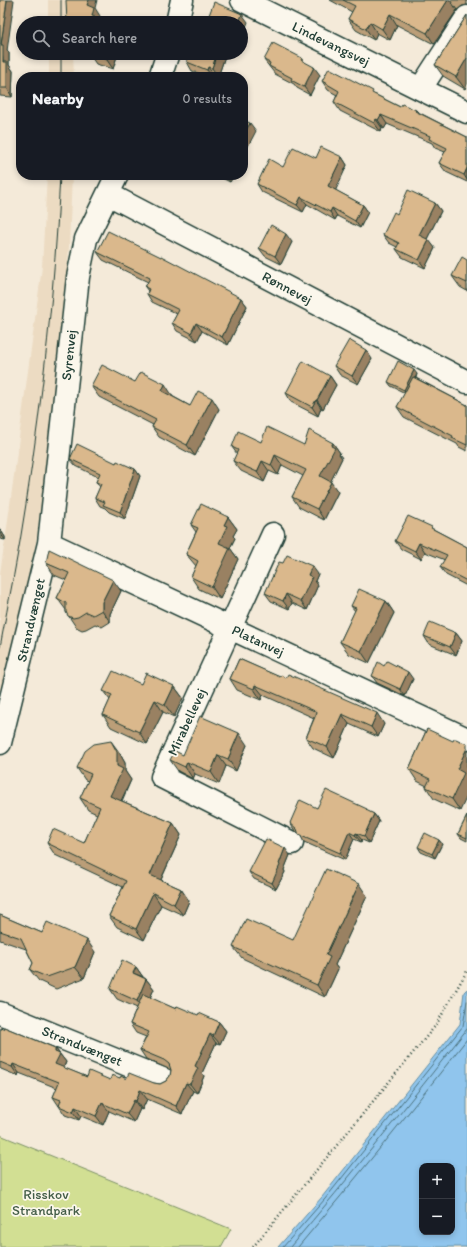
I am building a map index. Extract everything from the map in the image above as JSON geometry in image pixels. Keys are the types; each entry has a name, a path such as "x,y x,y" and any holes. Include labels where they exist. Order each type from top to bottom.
{"street":[{"path":"179,16 182,0"},
{"name":"Lindevangsvej","path":"242,0 467,112"},
{"path":"421,88 467,17"},
{"path":"162,72 166,60"},
{"name":"Syrenvej","path":"49,543 78,277 86,239 115,180"},
{"name":"Rønnevej","path":"108,194 467,382"},
{"name":"Mirabellevej","path":"273,534 162,777 292,843"},
{"name":"Platanvej","path":"49,543 467,740"},
{"name":"Strandvænget","path":"0,743 49,543"},
{"name":"Strandvænget","path":"0,1012 165,1080"}],"path":[{"path":"253,1247 436,1025 467,971"}],"shaded area":[{"path":"48,0 72,0 73,16 48,16"},
{"path":"49,60 73,60 74,72 49,72"},
{"path":"47,180 72,180 63,338 53,426 36,542 12,657 0,705 0,573 42,267"}],"green space":[{"name":"Risskov Strandpark","path":"0,1135 231,1229 221,1247 0,1247"}],"water":[{"path":"467,989 467,1247 278,1247 322,1197 460,1024 464,992"}],"building":[{"path":"0,0 7,0 1,45 3,45 3,62 7,62 7,88 0,88"},
{"path":"66,0 89,0 87,5 94,8 92,16 67,16"},
{"path":"343,0 448,0 427,33 390,14 382,29 370,22 366,29 348,19 355,6"},
{"path":"214,2 242,14 241,16 209,16"},
{"path":"467,15 467,58 456,77 435,65"},
{"path":"273,43 302,58 301,60 314,67 304,87 291,80 292,78 269,66 270,63 264,60"},
{"path":"188,60 215,60 212,68 208,67 207,70 187,62"},
{"path":"329,68 373,91 372,93 400,107 402,104 416,110 415,111 467,137 467,168 464,175 439,163 447,148 429,139 430,136 381,115 374,123 334,102 339,91 322,81"},
{"path":"293,147 316,158 321,147 342,157 328,186 363,205 355,221 332,208 330,212 301,197 297,205 257,184 269,159 283,167"},
{"path":"408,190 435,203 419,235 429,240 419,260 396,249 399,243 383,235 394,212 397,214"},
{"path":"271,225 286,234 275,256 259,248"},
{"path":"108,231 161,256 241,298 222,337 196,323 191,333 172,323 179,310 147,294 149,289 145,287 150,278 97,252"},
{"path":"462,257 467,260 467,283 452,276"},
{"path":"349,340 366,350 352,376 334,366"},
{"path":"303,361 330,376 312,407 286,393"},
{"path":"398,361 414,370 404,390 388,382"},
{"path":"102,365 135,382 141,372 165,384 162,391 190,406 198,391 212,398 187,445 152,427 156,420 91,386"},
{"path":"413,377 467,405 467,445 452,438 453,436 397,407"},
{"path":"267,427 304,445 309,430 333,443 331,446 335,448 320,476 331,482 317,509 292,497 306,470 275,455 271,465 262,461 257,472 233,461 238,450 232,447 238,431 261,442"},
{"path":"77,444 116,463 117,461 135,469 120,512 103,505 105,502 95,498 101,484 96,482 100,473 70,459"},
{"path":"201,504 228,517 224,525 227,526 219,543 230,548 212,587 191,577 198,561 186,554 198,528 191,525"},
{"path":"408,516 432,527 431,528 467,547 467,581 440,567 447,555 419,543 415,551 395,541"},
{"path":"49,549 113,580 102,602 102,610 93,615 86,612 78,617 73,618 68,616 66,612 66,603 57,598 69,573 46,563"},
{"path":"287,555 312,566 308,575 312,577 301,601 286,594 283,601 265,593 279,562 283,563"},
{"path":"359,589 386,601 361,651 340,642 356,608 351,606"},
{"path":"430,622 456,633 450,647 424,636"},
{"path":"239,659 280,677 281,675 286,678 288,674 377,713 371,727 342,714 327,747 306,738 317,712 255,685 254,689 230,679"},
{"path":"387,661 408,672 400,689 372,676 378,662 384,666"},
{"path":"113,671 141,684 146,673 174,686 165,705 155,700 139,732 103,715 112,695 103,691"},
{"path":"200,716 239,733 228,759 218,755 211,772 187,762 185,767 170,760 175,751 183,755"},
{"path":"427,729 453,741 456,739 467,744 467,748 457,769 464,773 452,799 426,787 430,779 409,769"},
{"path":"111,741 117,752 117,766 123,769 110,796 173,823 150,875 181,889 174,904 153,893 136,929 109,916 126,881 47,843 53,829 84,843 100,807 80,798 91,774 77,768 85,751 94,744"},
{"path":"326,790 367,809 366,810 374,814 364,836 356,833 355,835 349,832 340,853 299,835 297,829 290,823 300,800 317,808"},
{"path":"467,816 467,838 458,834"},
{"path":"425,833 439,840 432,854 418,847"},
{"path":"266,839 285,848 279,864 280,865 272,883 249,872"},
{"path":"326,869 359,884 326,955 330,957 317,985 233,947 246,919 293,940"},
{"path":"0,915 42,933 47,922 87,940 75,967 47,977 30,970 33,963 21,938 0,931"},
{"path":"122,960 136,967 133,973 146,979 137,1001 110,989"},
{"path":"143,994 176,1009 177,1006 198,1015 199,1013 219,1022 213,1036 210,1034 195,1066 198,1068 190,1084 186,1083 176,1106 140,1090 136,1101 134,1100 127,1114 102,1103 96,1116 75,1107 73,1112 59,1106 61,1100 53,1097 59,1082 13,1064 12,1067 0,1062 0,1028 3,1029 4,1027 55,1048 55,1052 60,1054 55,1064 87,1077 89,1071 110,1080 112,1075 120,1078 121,1076 126,1079 129,1073 160,1084 166,1081 170,1076 171,1070 169,1064 164,1060 140,1050 149,1032 130,1024"}],"tram line":[{"path":"61,0 61,16"},
{"path":"61,60 61,72"},
{"path":"0,647 20,540 38,422 52,299 60,180"}]}
